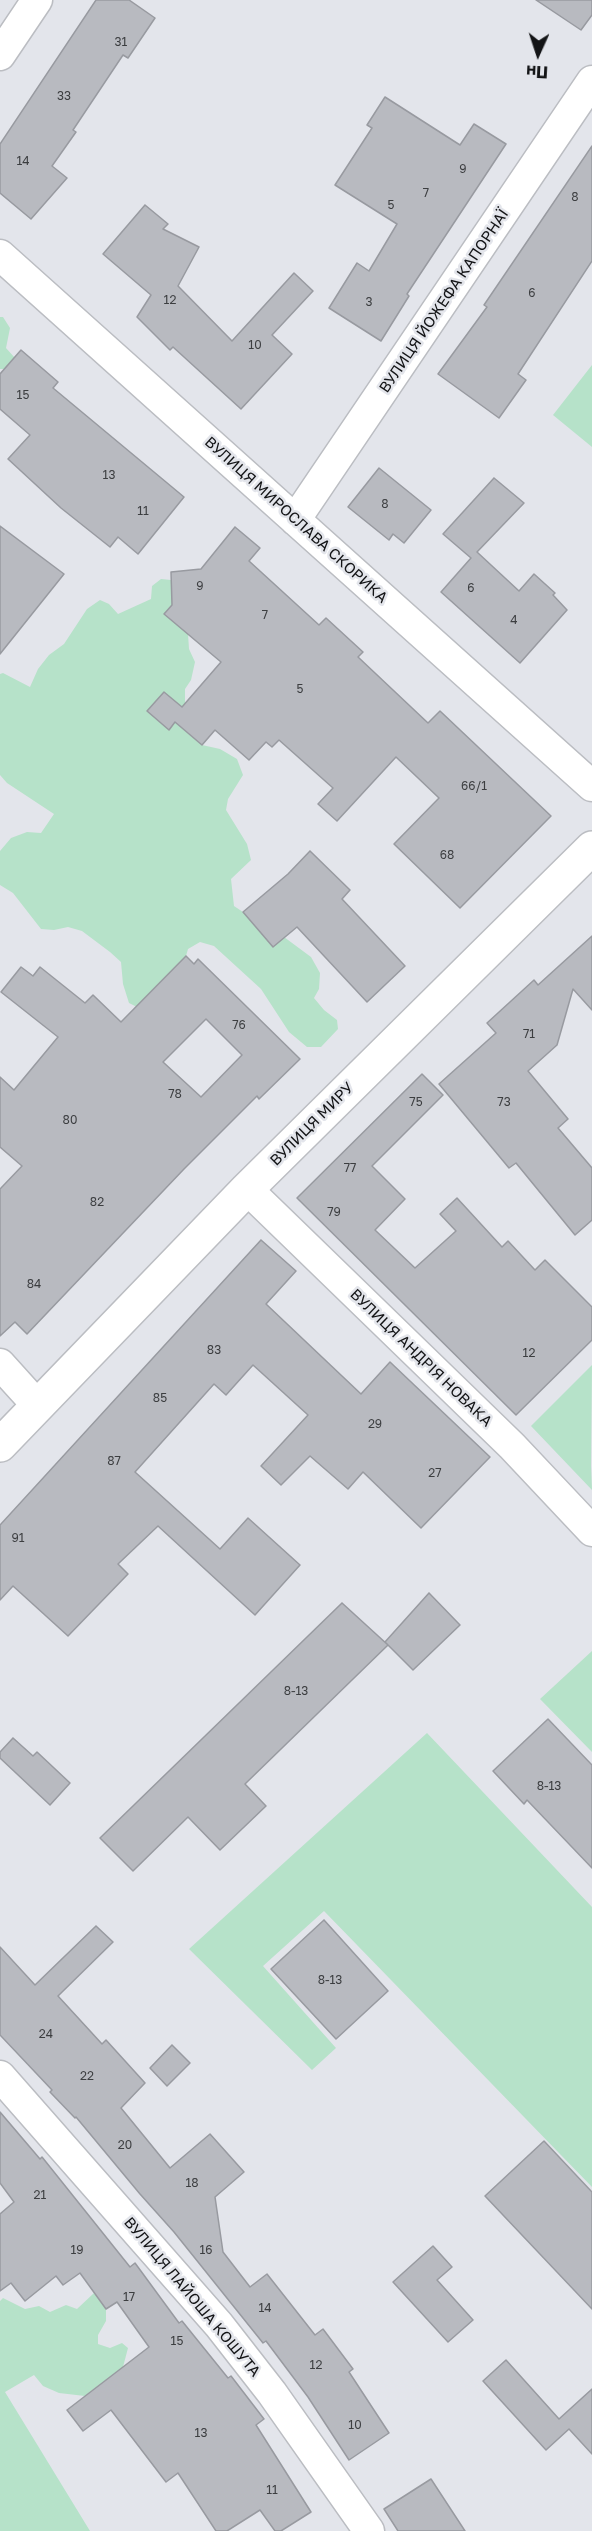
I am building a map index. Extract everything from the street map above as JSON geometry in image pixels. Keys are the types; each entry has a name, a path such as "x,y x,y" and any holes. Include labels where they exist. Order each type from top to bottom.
{"main road":[{"name":"ВУЛИЦЯ МИРУ","path":"0,1445 247,1189 592,848"}],"street":[{"path":"0,55 37,0"},
{"name":"ВУЛИЦЯ ЙОЖЕФА КАПОРНАЇ","path":"295,520 592,81"},
{"name":"ВУЛИЦЯ МИРОСЛАВА СКОРИКА","path":"0,255 592,786"},
{"name":"ВУЛИЦЯ АНДРІЯ НОВАКА","path":"247,1189 512,1446 592,1531"},
{"path":"0,1364 37,1405"},
{"name":"ВУЛИЦЯ ЛАЙОША КОШУТА","path":"0,2076 219,2325 272,2393 369,2531"}],"green space":[{"path":"0,317 3,317 10,328 6,348 15,358 5,369 0,369"},
{"path":"592,365 592,447 553,415"},
{"path":"161,579 171,580 172,592 178,598 164,614 188,634 189,649 195,662 191,680 185,689 185,710 176,721 202,745 220,749 237,759 243,775 228,799 226,810 247,844 251,860 231,879 234,906 243,912 273,947 284,937 311,957 320,973 319,989 314,998 337,1020 338,1029 321,1047 307,1047 289,1032 261,989 214,946 200,942 188,949 186,956 153,990 145,1011 129,1003 123,984 121,962 82,931 68,927 54,930 41,929 13,893 0,885 0,851 11,838 27,832 41,833 54,814 7,783 0,775 0,674 3,673 30,687 38,669 49,655 64,644 87,609 100,600 109,604 118,614 151,599 152,586"},
{"path":"592,1365 591,1466 592,1490 531,1426"},
{"path":"592,1651 592,1752 540,1699"},
{"path":"427,1733 592,1907 592,2187 324,1911 263,1966 336,2048 312,2070 189,1949"},
{"path":"94,2293 106,2309 106,2321 98,2335 98,2344 110,2348 122,2343 128,2348 123,2367 85,2396 59,2393 43,2386 34,2375 5,2392 90,2531 0,2531 0,2301 3,2298 25,2309 39,2306 50,2312 66,2305 77,2309"}],"building":[{"path":"96,0 129,0 155,18 128,58 123,55 73,130 76,132 52,166 67,178 31,219 0,193 0,144"},
{"path":"536,0 592,0 592,15 581,30"},
{"path":"385,97 460,145 474,124 506,144 407,294 409,296 381,341 329,308 357,263 369,271 397,224 335,185 372,128 367,125"},
{"path":"592,146 592,261 518,374 526,380 499,418 438,374 487,307 484,305"},
{"path":"145,205 168,224 163,229 199,247 178,286 232,341 294,273 313,291 272,335 292,354 241,409 173,347 170,350 137,317 151,295 103,254"},
{"path":"21,350 58,382 53,388 184,497 138,554 118,537 110,547 61,508 8,459 30,435 0,409 0,374"},
{"path":"379,468 431,510 404,543 393,534 389,540 348,507"},
{"path":"494,478 524,503 477,552 519,591 534,574 555,593 553,595 567,610 520,663 441,592 471,558 443,534"},
{"path":"0,526 64,574 0,654"},
{"path":"235,527 260,548 249,561 319,625 326,618 363,652 358,657 428,723 440,711 551,816 460,908 394,844 439,798 396,757 337,821 318,804 333,788 279,740 272,747 266,742 249,760 215,730 202,745 175,722 169,730 147,711 164,692 182,707 221,662 164,614 172,605 171,572 201,569"},
{"path":"310,851 350,890 342,899 405,966 367,1002 297,927 273,947 243,912 288,874"},
{"path":"592,936 592,1010 573,989 557,1045 528,1071 568,1119 558,1128 592,1168 592,1220 575,1235 516,1163 509,1168 439,1084 496,1033 487,1023 534,980 538,985"},
{"path":"186,956 194,964 198,959 300,1059 259,1099 257,1096 184,1169 27,1334 15,1322 0,1336 0,1189 22,1166 0,1147 0,1077 14,1090 58,1037 1,992 21,967 33,976 40,967 85,1003 93,995 121,1022","holes":["206,1019 242,1055 201,1097 163,1062"]},
{"path":"422,1074 443,1095 372,1166 405,1199 375,1230 415,1268 456,1231 440,1214 457,1198 502,1247 508,1241 535,1270 545,1260 592,1307 592,1340 516,1415 297,1198"},
{"path":"261,1240 296,1271 266,1304 361,1394 390,1362 490,1457 421,1528 363,1472 348,1489 310,1456 281,1485 261,1466 308,1415 253,1365 226,1395 214,1384 135,1472 220,1549 248,1518 300,1565 255,1615 158,1526 118,1564 128,1574 68,1636 13,1586 0,1600 0,1525"},
{"path":"429,1593 460,1625 413,1670 385,1642"},
{"path":"342,1603 388,1645 245,1784 266,1806 220,1850 188,1817 133,1871 100,1838"},
{"path":"548,1719 592,1765 592,1868 527,1800 524,1804 493,1771"},
{"path":"13,1738 33,1756 37,1752 70,1783 50,1805 0,1758 0,1752"},
{"path":"324,1920 388,1991 336,2039 271,1969"},
{"path":"96,1926 113,1942 58,1996 102,2044 106,2040 145,2083 121,2108 170,2168 210,2134 244,2172 215,2197 223,2252 250,2287 267,2274 315,2335 323,2329 353,2369 349,2372 389,2433 349,2460 308,2397 266,2341 263,2343 174,2232 76,2117 50,2092 52,2090 0,2035 0,1947 35,1985"},
{"path":"172,2045 190,2063 167,2086 150,2068"},
{"path":"0,2112 40,2159 42,2157 130,2267 135,2263 179,2323 182,2321 228,2378 231,2376 264,2419 256,2425 311,2512 281,2531 275,2531 260,2510 227,2531 216,2531 178,2473 166,2482 111,2410 83,2431 67,2410 149,2347 117,2302 106,2309 80,2273 63,2285 56,2276 25,2301 11,2283 0,2291 0,2214 14,2202 0,2183"},
{"path":"544,2141 592,2192 592,2309 485,2196"},
{"path":"433,2246 452,2267 437,2280 473,2320 448,2342 393,2282"},
{"path":"506,2360 559,2419 592,2389 592,2454 569,2429 546,2450 483,2381"},
{"path":"431,2479 465,2531 398,2531 384,2509"}]}
